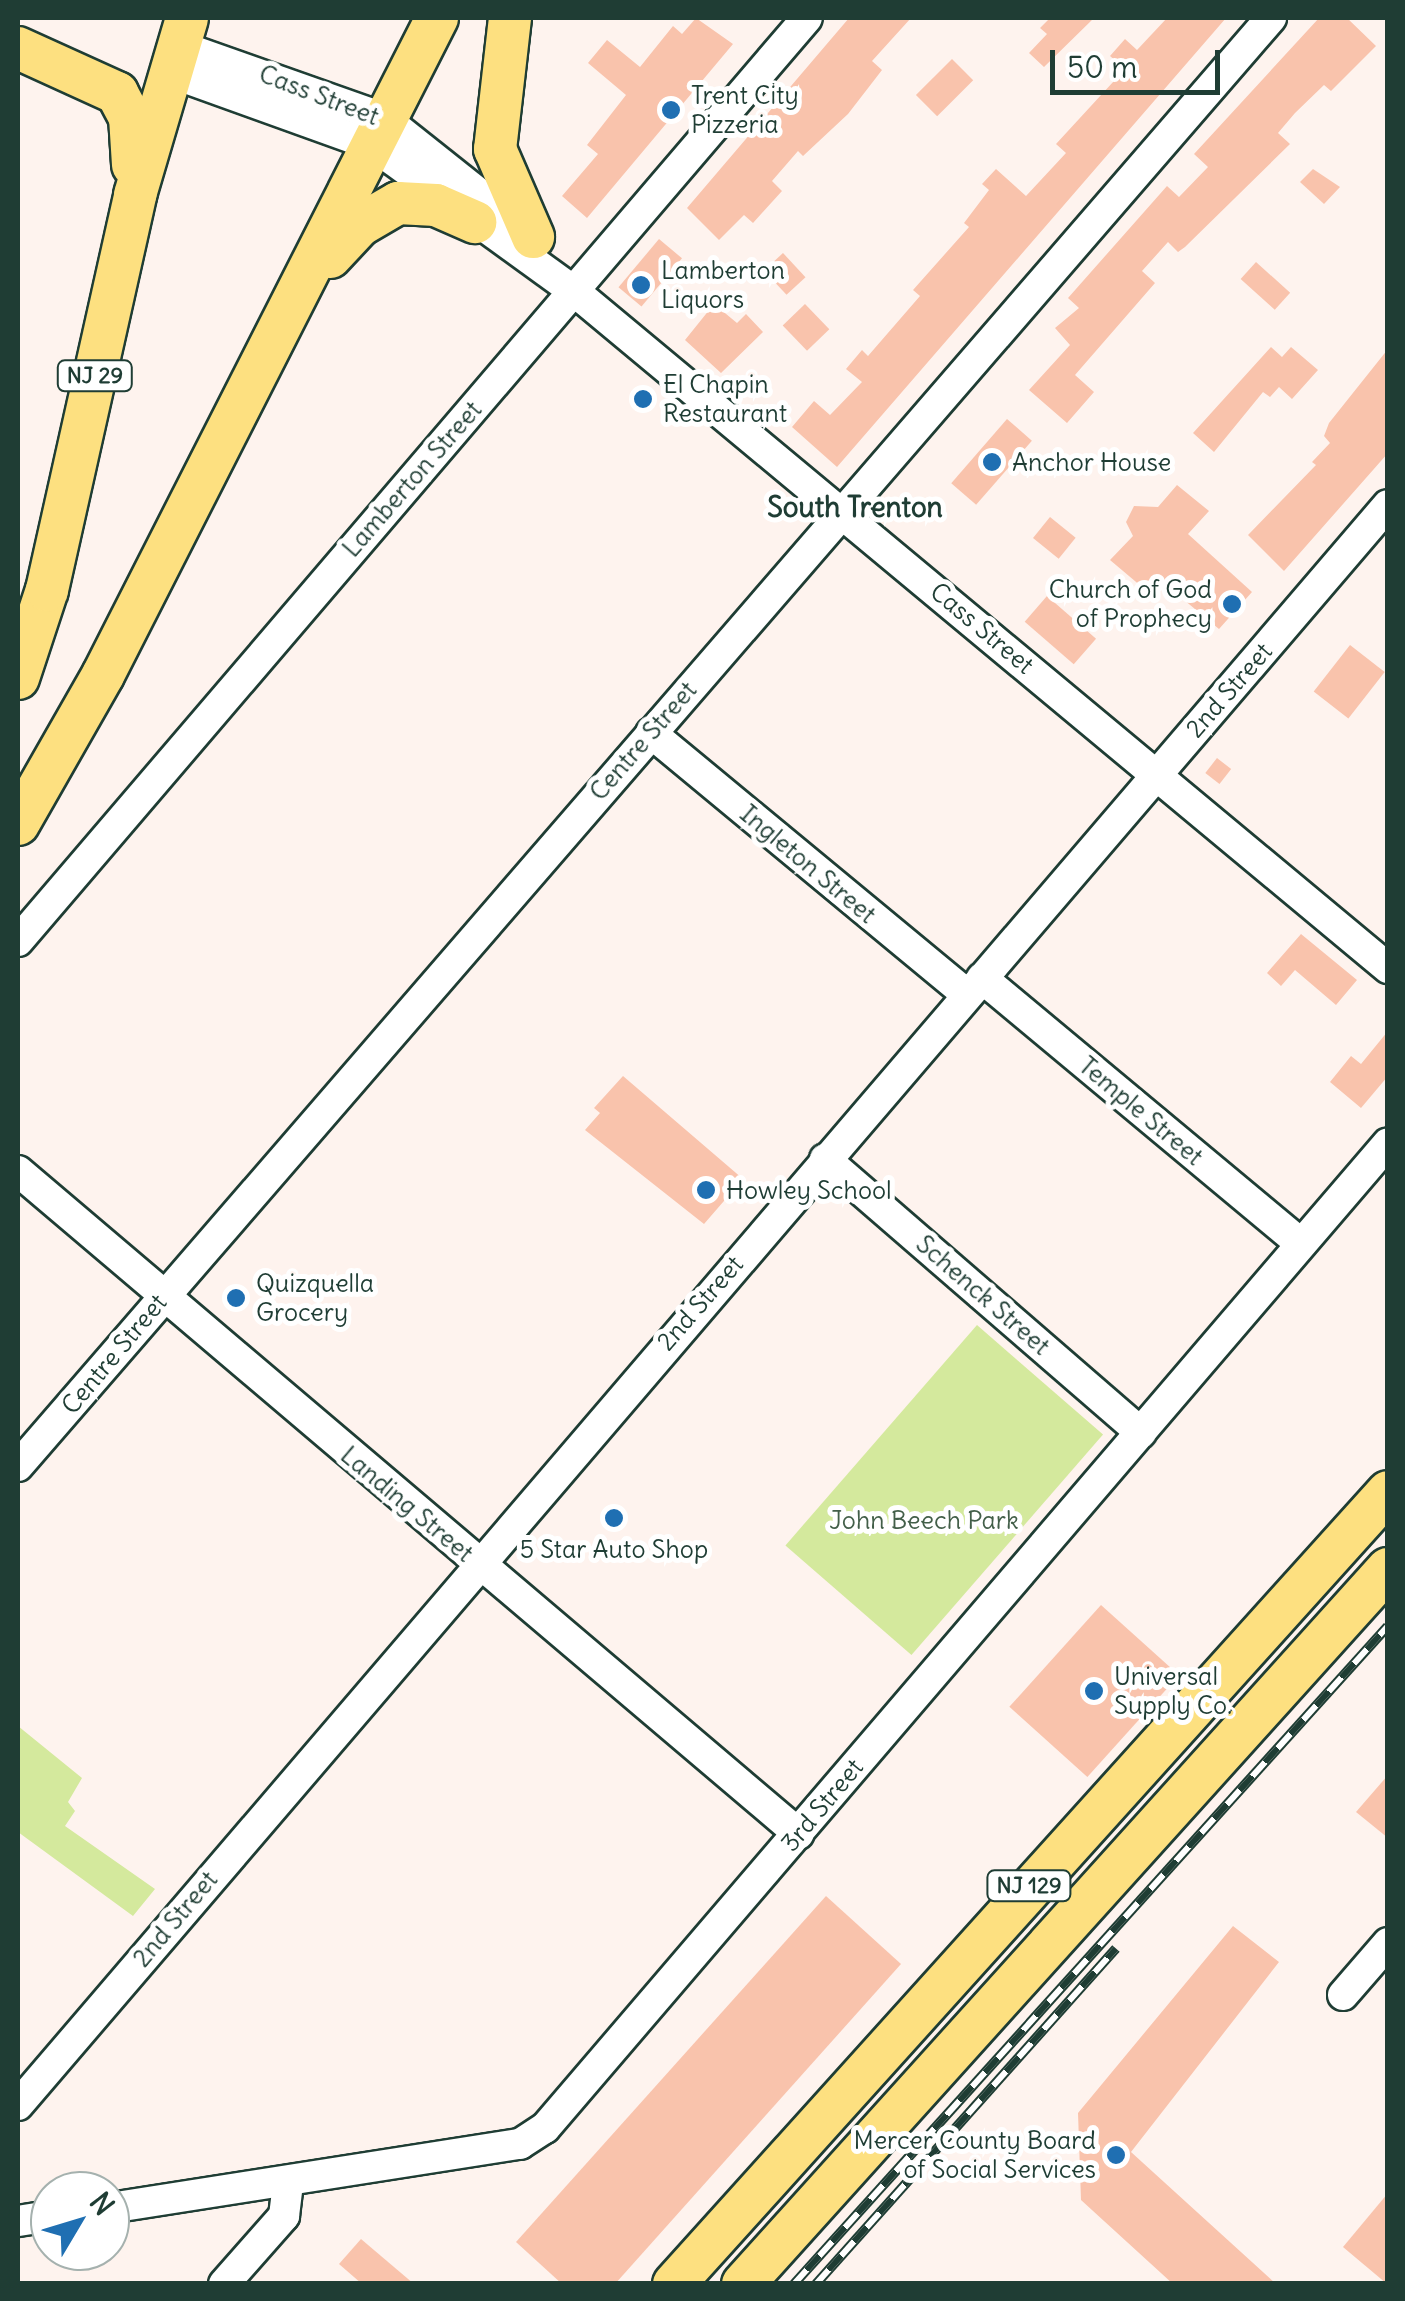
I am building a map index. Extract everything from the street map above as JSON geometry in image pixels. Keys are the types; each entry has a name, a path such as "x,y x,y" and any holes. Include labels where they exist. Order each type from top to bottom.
{"highway":[{"path":"18,824 103,675 437,18"},
{"path":"510,18 495,149 534,237"},
{"name":"NJ 29","path":"18,678 48,590 135,195 178,45"},
{"path":"18,48 117,93 130,117 135,195"},
{"path":"296,294 360,225 393,205 436,205 475,222"},
{"name":"NJ 129","path":"674,2284 1388,1492"},
{"name":"NJ 129","path":"743,2284 1388,1569"}],"street":[{"name":"Lamberton Street","path":"18,941 807,18"},
{"name":"Centre Street","path":"18,1466 1270,18"},
{"name":"Cass Street","path":"178,45 378,131 534,237 560,262 574,290"},
{"name":"Cass Street","path":"378,131 475,222 574,290 1388,968"},
{"name":"2nd Street","path":"18,2105 477,1564 1388,505"},
{"name":"Ingleton Street","path":"651,733 974,986"},
{"name":"Temple Street","path":"974,986 1300,1243"},
{"name":"3rd Street","path":"130,2205 288,2183 534,2137 799,1834 1388,1143"},
{"name":"Schenck Street","path":"825,1159 1140,1432"},
{"name":"Landing Street","path":"18,1171 799,1834"},
{"path":"1343,1995 1388,1944"},
{"path":"224,2284 284,2216 288,2183"}],"green space":[{"name":"John Beech Park","path":"977,1325 1103,1435 911,1655 785,1545"},
{"path":"18,1726 82,1778 68,1802 75,1811 65,1826 155,1889 133,1916 18,1832"}],"building":[{"path":"696,18 733,44 587,218 562,196 598,154 587,145 626,95 588,63 607,40 640,67 673,26 682,34"},
{"path":"849,18 911,18 872,61 882,70 848,114 803,156 798,151 772,181 782,191 753,223 744,215 719,240 687,208"},
{"path":"1050,18 1094,18 1044,67 1029,53 1047,34 1040,28"},
{"path":"1167,18 1226,18 837,467 792,427 814,401 830,415 862,382 846,369 862,350 868,356 920,296 913,290 969,227 964,223 989,190 982,184 996,169 1026,196 1066,153 1056,144 1125,69 1110,56 1125,39 1137,50"},
{"path":"1319,18 1347,18 1376,46 1331,91 1324,85 1295,113 1278,133 1290,144 1185,247 1178,252 1168,242 1142,271 1155,283 1075,375 1094,392 1067,423 1029,390 1070,345 1055,328 1079,308 1068,298 1167,186 1179,197 1208,167 1194,154"},
{"path":"952,59 973,80 937,116 916,95"},
{"path":"1313,169 1340,187 1324,204 1300,182"},
{"path":"659,239 682,258 641,307 619,287"},
{"path":"783,253 806,277 786,295 764,271"},
{"path":"1256,262 1290,293 1275,310 1241,279"},
{"path":"714,304 737,323 746,314 763,332 721,373 685,340"},
{"path":"805,304 829,329 807,351 783,326"},
{"path":"1271,347 1282,357 1291,347 1318,370 1292,399 1279,387 1270,397 1263,392 1214,452 1193,433"},
{"path":"1388,349 1388,453 1284,571 1248,535 1316,465 1312,462 1330,443 1324,436 1329,423"},
{"name":"Anchor House","path":"1007,419 1032,441 976,505 951,483"},
{"path":"1177,485 1209,511 1188,534 1252,592 1219,629 1154,575 1142,587 1110,560 1133,536 1126,522 1134,506 1158,507"},
{"path":"1050,517 1076,538 1059,559 1033,538"},
{"path":"1047,596 1096,639 1074,664 1025,622"},
{"path":"1350,645 1385,672 1348,719 1314,691"},
{"path":"1217,758 1231,769 1219,784 1205,773"},
{"path":"1301,934 1357,980 1336,1005 1295,970 1281,986 1267,973"},
{"path":"1388,1031 1388,1076 1361,1108 1330,1082 1351,1056 1361,1064"},
{"path":"623,1076 743,1179 704,1224 585,1130 600,1113 594,1108"},
{"name":"Universal Supply Co.","path":"1101,1605 1179,1675 1087,1777 1009,1707"},
{"path":"1388,1775 1388,1838 1356,1812"},
{"path":"826,1896 901,1964 615,2284 562,2284 516,2242"},
{"path":"1233,1926 1279,1962 1131,2152 1276,2284 1173,2284 1081,2200 1078,2113"},
{"path":"1388,2193 1388,2284 1387,2284 1343,2247"},
{"path":"361,2239 414,2284 362,2284 339,2264"}],"railway":[{"path":"794,2284 1388,1626"},
{"path":"816,2284 1116,1948"}],"place":[{"name":"Trent City Pizzeria","path":"671,110"},
{"name":"Lamberton Liquors","path":"641,285"},
{"name":"El Chapin Restaurant","path":"643,399"},
{"name":"Anchor House","path":"992,462"},
{"name":"Church of God of Prophecy","path":"1232,604"},
{"name":"Howley School","path":"706,1190"},
{"name":"Quizquella Grocery","path":"236,1298"},
{"name":"5 Star Auto Shop","path":"614,1518"},
{"name":"Universal Supply Co.","path":"1094,1691"},
{"name":"Mercer County Board of Social Services","path":"1116,2155"}],"district":[{"name":"South Trenton","path":"855,507"}]}
